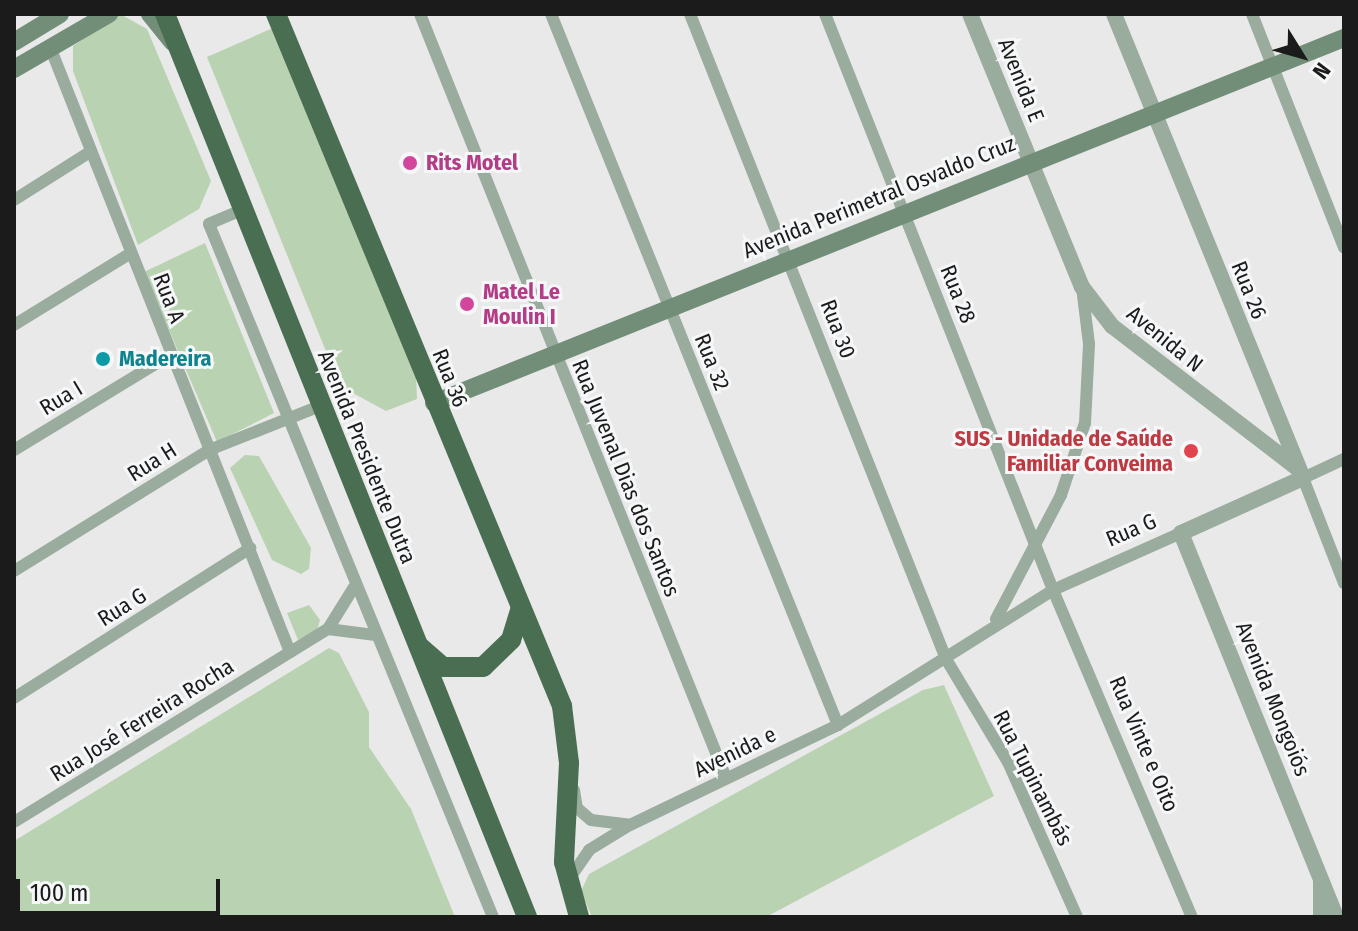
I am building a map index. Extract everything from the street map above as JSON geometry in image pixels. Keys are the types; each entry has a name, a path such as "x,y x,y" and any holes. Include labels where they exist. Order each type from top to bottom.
{"highway":[{"name":"Avenida Presidente Dutra","path":"165,14 527,917"},
{"name":"Rua 36","path":"276,14 434,403 562,706 569,763 567,882 579,917"},
{"path":"415,641 443,667 483,667 511,640 521,608"}],"main road":[{"path":"14,42 60,14"},
{"path":"14,69 109,14"},
{"path":"150,14 178,47"},
{"name":"Avenida Perimetral Osvaldo Cruz","path":"434,403 555,352 905,215 1153,112 1344,38"}],"street":[{"name":"Rua Juvenal Dias dos Santos","path":"420,14 726,778"},
{"name":"Rua 32","path":"551,14 838,725"},
{"name":"Rua 30","path":"690,14 946,659"},
{"name":"Rua 28","path":"825,14 1053,590"},
{"name":"Avenida E","path":"970,14 1031,162"},
{"name":"Rua 26","path":"1114,14 1344,583"},
{"path":"1252,14 1344,248"},
{"name":"Rua A","path":"50,47 290,652"},
{"path":"14,200 90,152"},
{"name":"Avenida N","path":"1031,162 1082,287 1112,326 1301,474"},
{"path":"244,209 209,224 354,587 493,917"},
{"path":"14,325 131,253"},
{"path":"994,622 1061,495 1085,423 1089,344 1082,287"},
{"name":"Rua I","path":"14,450 170,355"},
{"name":"Rua H","path":"14,571 209,450 320,406"},
{"name":"Rua G","path":"946,659 994,622 1053,590 1181,533 1301,474 1344,459"},
{"name":"Avenida Mongoiós","path":"1181,533 1336,917"},
{"name":"Rua G","path":"14,698 250,548"},
{"path":"354,587 328,629 374,635"},
{"name":"Rua Vinte e Oito","path":"1053,590 1192,917"},
{"name":"Rua José Ferreira Rocha","path":"14,822 328,629"},
{"name":"Avenida e","path":"567,882 589,850 630,825 838,725 946,659"},
{"name":"Rua Tupinambás","path":"946,659 1008,762 1077,917"},
{"path":"569,763 577,808 604,824 630,825"},
{"name":"Avenida Mongoiós","path":"1321,882 1321,917"}],"green space":[{"path":"120,14 147,29 211,181 199,209 138,245 73,71 73,46"},
{"path":"275,27 416,373 417,399 386,411 340,386 207,57"},
{"path":"205,243 274,413 217,442 144,272"},
{"path":"245,455 259,456 311,548 309,569 301,574 272,560 230,468"},
{"path":"309,605 320,620 317,631 298,640 287,613"},
{"path":"329,648 339,653 369,712 369,747 411,809 455,917 14,917 14,841"},
{"path":"944,685 994,796 766,917 592,917 581,891 589,874 923,690"}],"place":[{"name":"Rits Motel","path":"410,163"},
{"name":"Matel Le Moulin I","path":"467,304"},
{"name":"Madereira","path":"103,359"},
{"name":"SUS - Unidade de Saúde Familiar Conveima","path":"1191,451"}]}
